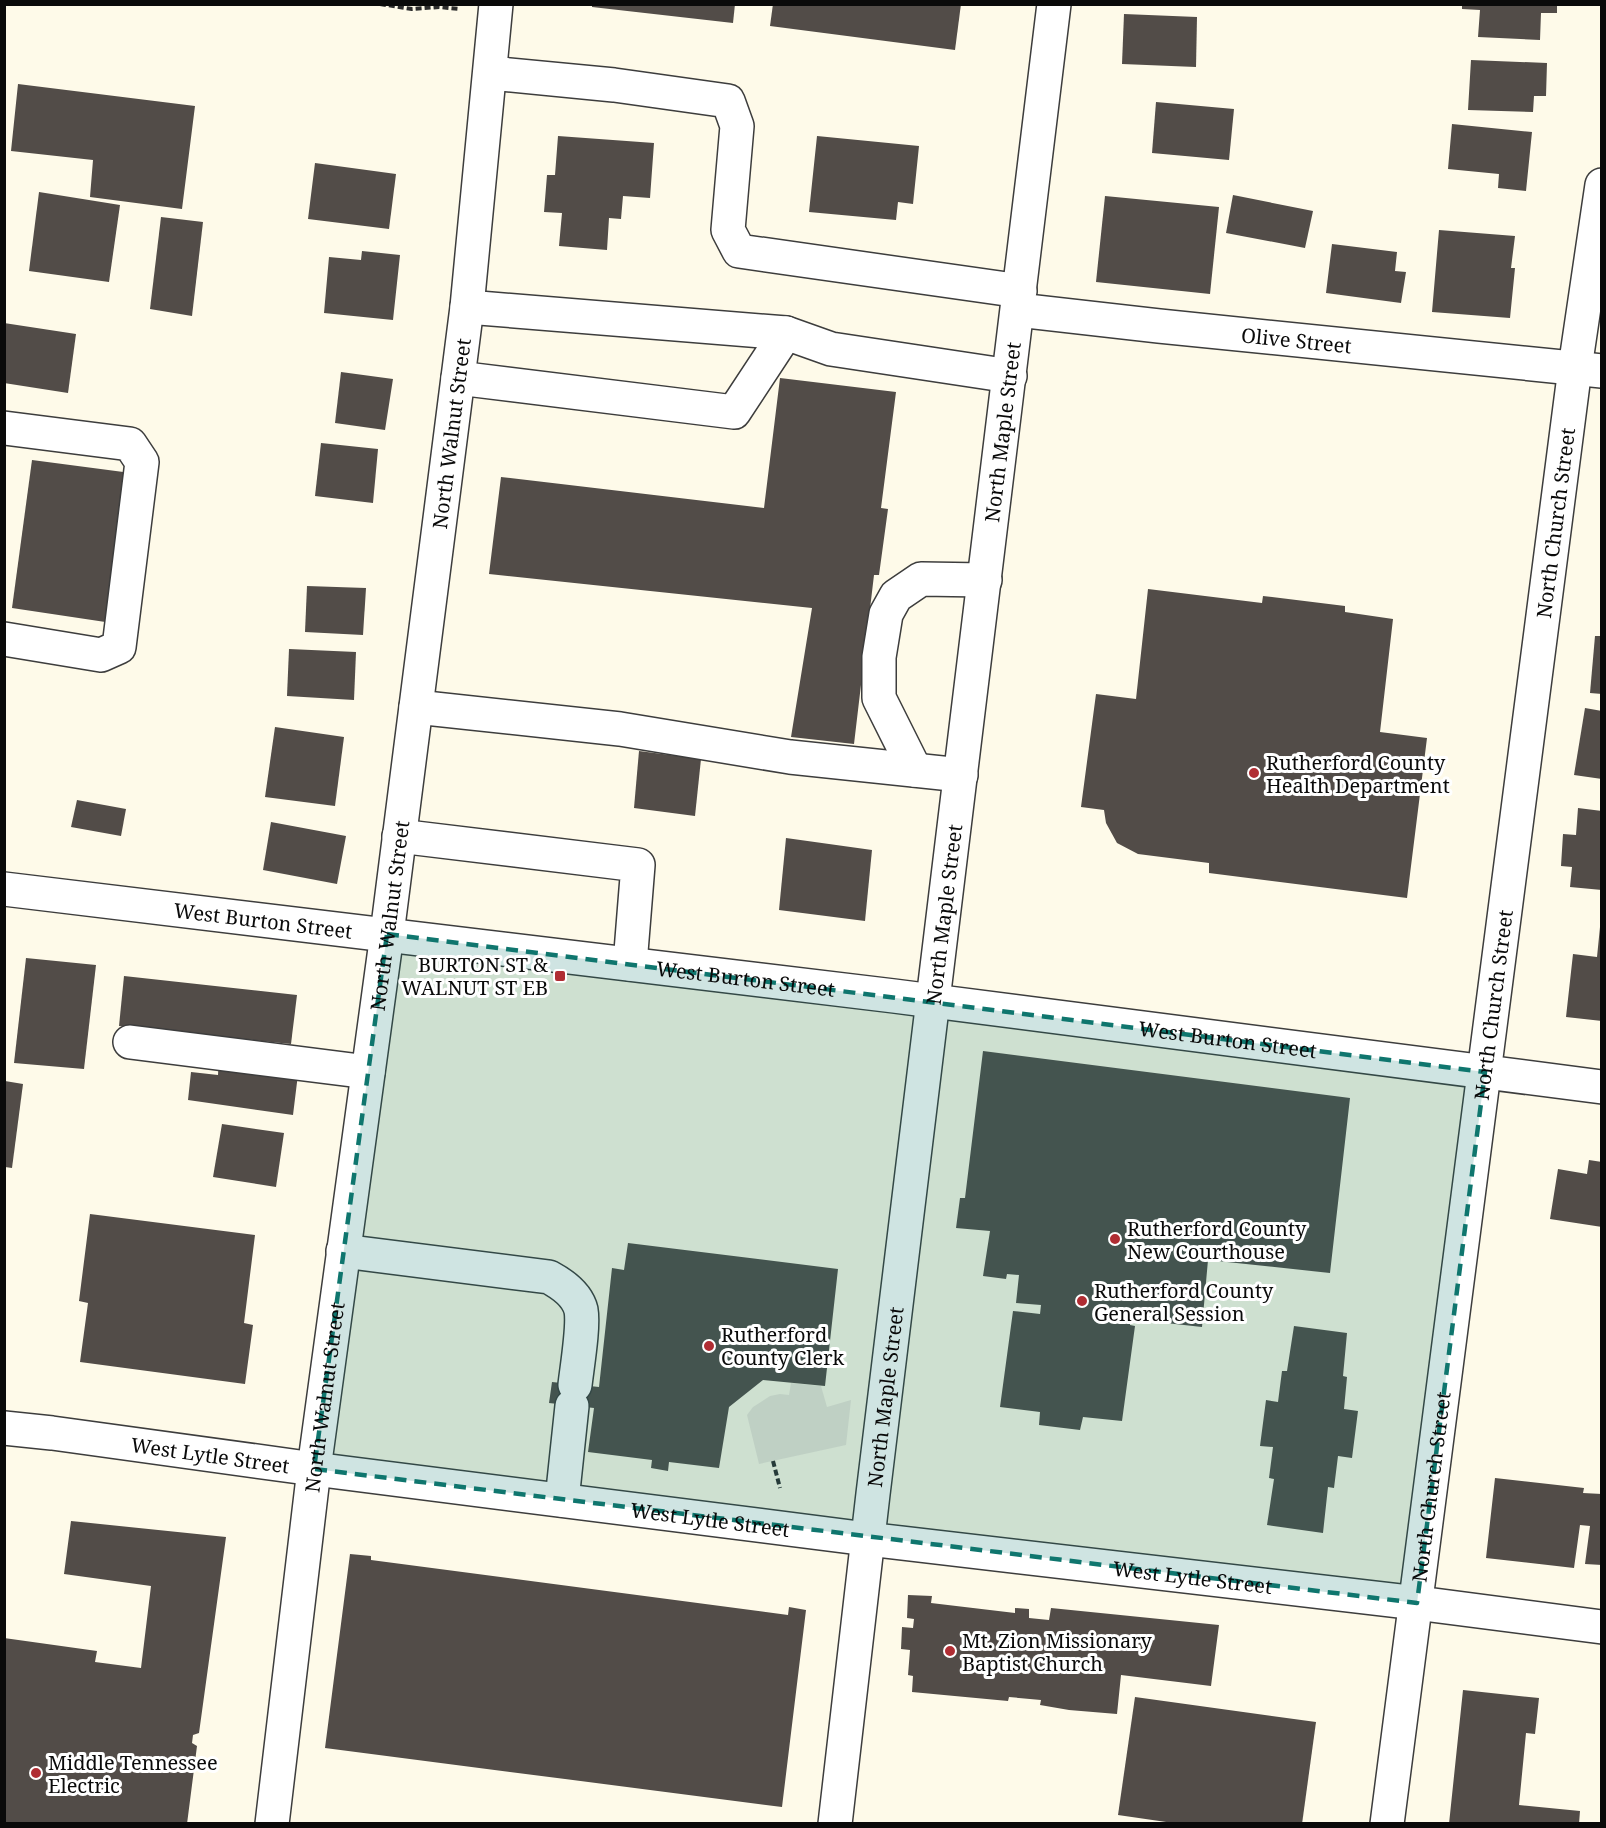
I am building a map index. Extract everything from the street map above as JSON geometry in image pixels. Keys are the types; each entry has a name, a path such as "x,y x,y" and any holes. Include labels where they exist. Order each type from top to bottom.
{"street":[{"name":"North Walnut Street","path":"272,1824 314,1469 387,934 467,308 495,4"},
{"name":"North Maple Street","path":"835,1824 867,1539 1054,4"},
{"name":"Olive Street","path":"490,73 614,85 728,101 737,126 728,230 739,251 1159,326 1588,370"},
{"name":"North Church Street","path":"1387,1824 1485,1072 1588,370 1602,185"},
{"path":"467,308 786,333 831,349 1010,376"},
{"path":"458,378 734,412 786,333"},
{"path":"4,428 130,444 142,462 119,647 101,655 4,639"},
{"path":"915,770 879,698 879,657 886,614 896,596 921,579 985,580"},
{"path":"416,708 620,729 790,757 961,775"},
{"path":"399,836 638,865 630,964"},
{"name":"West Burton Street","path":"4,889 933,1001 1602,1087"},
{"path":"130,1042 368,1072"},
{"path":"343,1251 549,1277 567,1288 580,1309 580,1338 562,1500"},
{"name":"West Lytle Street","path":"4,1428 867,1539 1417,1603 1602,1627"}],"path":[{"path":"380,4 412,9 439,7 460,9"},
{"path":"773,1461 780,1488"}],"highlighted area":[{"path":"387,934 1485,1072 1417,1603 314,1469"}],"shaded area":[{"path":"791,1383 821,1386 827,1407 851,1400 846,1445 759,1464 747,1415 753,1407 770,1396 789,1395"}],"building":[{"path":"592,4 735,4 733,23 592,7"},
{"path":"773,4 961,4 955,50 770,26"},
{"path":"1462,4 1557,4 1557,13 1541,13 1540,40 1478,37 1480,10 1462,9"},
{"path":"1124,14 1197,17 1196,67 1122,64"},
{"path":"1471,60 1547,63 1546,96 1534,96 1533,112 1468,110"},
{"path":"18,84 195,106 182,209 90,197 93,160 11,151"},
{"path":"1156,102 1234,109 1229,160 1152,153"},
{"path":"1452,124 1532,132 1526,191 1498,188 1499,174 1448,169"},
{"path":"558,136 654,143 650,198 623,196 621,219 609,218 607,250 559,246 562,213 544,212 547,175 555,175"},
{"path":"817,136 919,146 913,204 898,202 896,220 809,212"},
{"path":"315,163 396,174 389,229 308,219"},
{"path":"39,192 120,205 109,282 29,271"},
{"path":"1233,195 1313,211 1305,248 1226,233"},
{"path":"1105,196 1219,207 1210,294 1096,282"},
{"path":"161,217 203,222 192,316 150,309"},
{"path":"1439,230 1515,236 1511,268 1515,268 1510,318 1432,312"},
{"path":"1332,244 1397,252 1395,271 1406,272 1401,303 1326,293"},
{"path":"362,251 400,255 393,320 324,313 329,257 361,260"},
{"path":"4,323 76,334 68,393 4,383"},
{"path":"341,372 393,379 385,430 335,423"},
{"path":"780,378 896,392 881,508 888,509 879,575 874,575 854,744 791,737 812,608 489,574 501,477 764,508"},
{"path":"321,443 378,449 373,503 315,496"},
{"path":"32,460 131,473 112,623 12,608"},
{"path":"307,586 366,588 363,635 305,632"},
{"name":"Rutherford County Health Department","path":"1148,589 1262,603 1263,596 1345,606 1345,612 1393,619 1380,732 1427,738 1407,898 1209,873 1209,863 1138,854 1117,843 1106,823 1104,810 1081,807 1096,694 1136,699"},
{"path":"1595,636 1602,636 1602,694 1590,693"},
{"path":"289,649 356,652 354,700 287,696"},
{"path":"1585,708 1602,711 1602,779 1574,775"},
{"path":"275,727 344,737 335,806 265,797"},
{"path":"639,751 701,759 695,816 634,808"},
{"path":"77,800 126,809 121,836 71,827"},
{"path":"1578,808 1602,811 1602,890 1570,887 1572,867 1561,866 1563,834 1576,835"},
{"path":"271,822 346,836 337,884 263,870"},
{"path":"786,838 872,850 865,921 779,910"},
{"path":"1600,927 1602,927 1602,1021 1566,1017 1573,954 1597,957"},
{"path":"26,958 96,965 84,1069 14,1063"},
{"path":"124,976 297,995 291,1044 119,1026"},
{"path":"983,1051 1350,1098 1330,1273 1208,1260 1202,1327 1130,1319 1130,1325 1135,1326 1122,1421 1083,1417 1080,1430 1039,1425 1040,1412 1000,1407 1013,1311 1040,1314 1041,1305 1016,1303 1019,1275 1007,1274 1006,1279 983,1276 990,1231 956,1228 960,1198 965,1198"},
{"path":"219,1055 299,1066 293,1115 188,1100 191,1072 218,1075"},
{"path":"5,1081 23,1084 12,1168 5,1167"},
{"path":"222,1124 284,1133 276,1187 213,1177"},
{"path":"1589,1160 1602,1162 1602,1227 1550,1219 1558,1169 1587,1174"},
{"path":"90,1214 255,1235 244,1323 253,1325 245,1384 80,1362 88,1303 79,1301"},
{"path":"628,1243 838,1269 825,1386 763,1380 729,1407 719,1468 669,1462 668,1471 651,1468 652,1460 588,1452 594,1408 549,1403 552,1382 599,1387 612,1268 624,1270"},
{"path":"1294,1326 1347,1333 1343,1376 1347,1377 1344,1409 1358,1411 1352,1458 1338,1456 1334,1488 1328,1487 1323,1533 1267,1525 1274,1479 1269,1478 1273,1447 1260,1446 1266,1400 1278,1402 1282,1371 1287,1371"},
{"path":"1495,1478 1584,1488 1583,1493 1602,1494 1602,1565 1585,1564 1590,1526 1580,1525 1574,1568 1486,1558"},
{"path":"71,1521 226,1537 199,1733 193,1735 192,1743 197,1746 187,1824 4,1824 4,1638 97,1651 95,1662 141,1668 151,1586 64,1574"},
{"path":"350,1554 371,1556 371,1560 788,1615 789,1607 806,1610 782,1807 325,1748"},
{"path":"908,1595 932,1596 931,1603 1015,1613 1015,1608 1029,1609 1029,1618 1049,1620 1051,1608 1219,1625 1211,1686 1121,1675 1117,1714 1040,1705 1041,1700 1009,1697 1008,1701 912,1692 913,1676 908,1675 910,1650 901,1649 902,1627 913,1628 914,1619 907,1618"},
{"path":"1463,1690 1539,1698 1535,1734 1526,1733 1519,1805 1580,1811 1579,1824 1449,1824"},
{"path":"1135,1697 1316,1722 1302,1824 1180,1824 1118,1815"}],"place":[{"name":"Rutherford County Health Department","path":"1254,773"},
{"name":"BURTON ST & WALNUT ST EB","path":"560,976"},
{"name":"Rutherford County New Courthouse","path":"1115,1239"},
{"name":"Rutherford County General Session","path":"1082,1301"},
{"name":"Rutherford County Clerk","path":"709,1346"},
{"name":"Mt. Zion Missionary Baptist Church","path":"950,1651"},
{"name":"Middle Tennessee Electric","path":"36,1773"}]}
